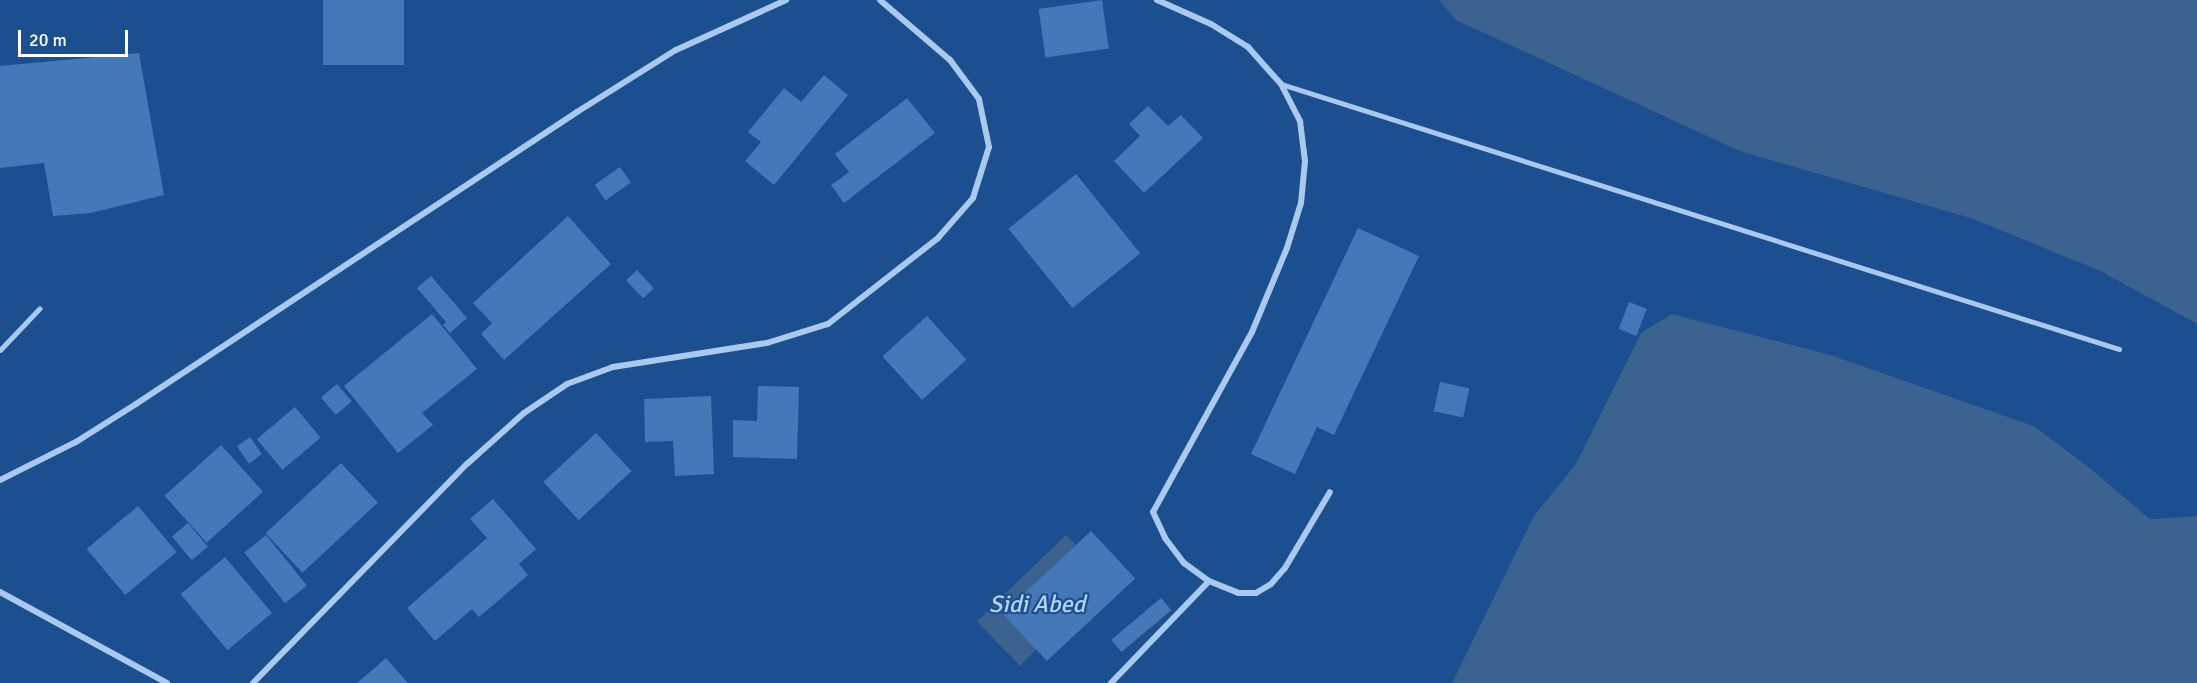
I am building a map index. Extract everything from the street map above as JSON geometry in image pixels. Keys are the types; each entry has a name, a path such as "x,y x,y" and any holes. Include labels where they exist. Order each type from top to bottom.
{"street":[{"path":"0,480 76,442 136,404 577,112 676,50 786,0"},
{"path":"253,683 467,464 524,413 567,384 612,367 767,343 828,324 938,238 973,198 989,147 979,99 950,60 880,0"},
{"path":"1157,0 1211,24 1248,47 1281,84 1300,121 1305,161 1301,203 1287,248 1252,332 1153,512 1165,538 1184,563 1209,581 1238,593 1256,593 1271,584 1285,568 1330,492"},
{"path":"1111,683 1209,581"},
{"path":"0,592 167,683"}],"lane":[{"path":"1281,84 2119,349"},
{"path":"0,350 39,309"}],"water":[{"path":"1439,0 2197,0 2197,324 2100,271 1970,218 1739,151 1456,20"},
{"path":"1672,314 1831,355 2034,426 2090,468 2150,519 2197,516 2197,683 1452,683 1534,516 1576,464 1641,333"},
{"name":"Sidi Abed","path":"1066,535 1109,580 1020,666 977,621"}],"pier":[{"path":"1456,20 1739,151 1970,218 2100,271 2197,324 2197,327 2099,274 1969,221 1738,154 1559,73 1453,21"},
{"path":"1673,311 1832,352 2035,423 2092,465 2151,516 2197,513 2197,516 2150,519 2090,468 2034,426 1831,355 1668,313"}],"building":[{"path":"323,0 404,0 404,65 323,65"},
{"path":"1102,0 1109,49 1045,57 1039,9"},
{"path":"139,53 164,195 91,213 53,216 44,163 0,168 0,66"},
{"path":"824,75 848,95 774,185 745,161 761,142 748,132 784,88 801,102"},
{"path":"907,98 935,133 844,203 831,185 849,172 835,154"},
{"path":"1148,106 1168,126 1181,115 1203,138 1144,193 1114,161 1140,136 1129,124"},
{"path":"620,167 631,183 606,200 595,185"},
{"path":"1076,174 1140,253 1073,308 1008,229"},
{"path":"568,216 611,264 504,360 481,334 492,323 473,303"},
{"path":"1358,228 1419,256 1334,435 1317,427 1295,474 1251,454"},
{"path":"637,270 654,288 643,299 626,280"},
{"path":"431,276 467,318 450,333 443,325 446,322 417,288"},
{"path":"1629,302 1647,309 1636,336 1619,329"},
{"path":"432,314 477,369 422,413 433,425 398,453 344,386"},
{"path":"927,316 966,360 922,400 882,356"},
{"path":"1440,382 1469,388 1463,418 1434,411"},
{"path":"337,384 352,402 336,415 321,397"},
{"path":"758,386 799,387 797,459 733,457 733,420 757,421"},
{"path":"711,396 714,474 675,476 673,441 645,442 644,399"},
{"path":"295,407 321,438 282,470 257,439"},
{"path":"596,433 631,471 579,520 543,482"},
{"path":"250,437 262,454 249,463 237,446"},
{"path":"221,445 263,492 207,543 165,496"},
{"path":"341,463 378,502 302,573 266,533"},
{"path":"493,499 536,549 519,564 528,575 479,617 472,609 435,641 407,608 487,538 470,519"},
{"path":"138,506 177,552 125,595 87,549"},
{"path":"188,523 208,547 192,560 172,536"},
{"name":"Sidi Abed","path":"1091,531 1135,579 1047,661 1003,614"},
{"path":"266,535 307,586 285,603 244,553"},
{"path":"225,557 272,613 227,650 181,594"},
{"path":"1161,598 1171,610 1121,652 1111,640"},
{"path":"386,658 408,683 357,683"}]}
